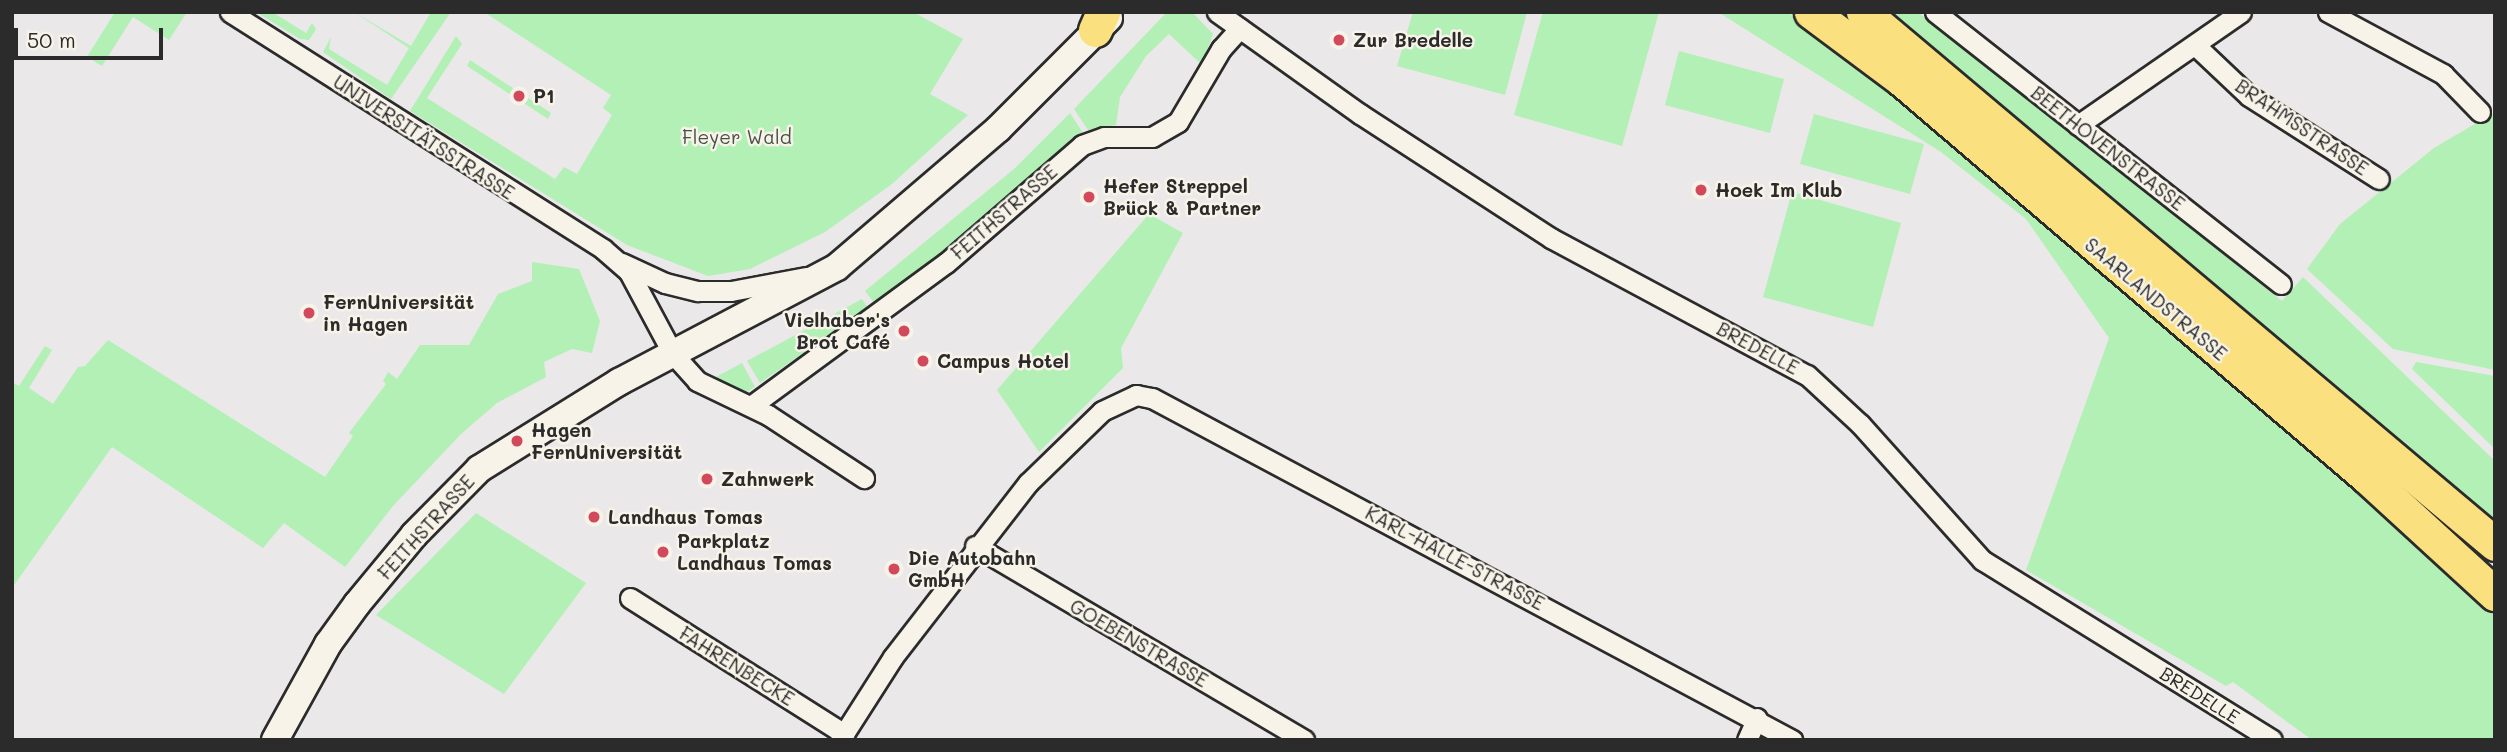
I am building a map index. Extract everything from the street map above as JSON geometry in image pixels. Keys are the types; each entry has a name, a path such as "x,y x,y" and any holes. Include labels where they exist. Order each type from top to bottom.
{"highway":[{"name":"SAARLANDSTRASSE","path":"1811,12 1901,79 2366,476 2495,594"},
{"name":"SAARLANDSTRASSE","path":"1863,12 2495,544"}],"main road":[{"name":"FEITHSTRASSE","path":"275,740 328,645 357,604 454,491 517,441 673,354 828,273 931,190 1105,18"}],"street":[{"name":"UNIVERSITÄTSSTRASSE","path":"230,12 619,261 665,283 698,291 731,291 828,273"},
{"name":"BREDELLE","path":"1217,12 1236,20 1360,114 1551,238 1807,375 1860,424 1982,560 2272,740"},
{"name":"BEETHOVENSTRASSE","path":"1935,12 2281,284"},
{"path":"2078,125 2241,12"},
{"path":"2328,12 2443,74 2480,112"},
{"name":"FEITHSTRASSE","path":"751,406 946,262 1083,145 1104,136 1152,137 1170,128 1188,109 1236,20"},
{"name":"BRAHMSSTRASSE","path":"2195,45 2249,96 2379,179"},
{"name":"UNIVERSITÄTSSTRASSE","path":"619,261 673,354"},
{"path":"673,354 697,381 751,406 864,478"},
{"name":"KARL-HALLE-STRASSE","path":"975,547 1028,483 1114,404 1136,395 1152,398 1757,718 1792,740"},
{"path":"842,737 893,657 975,547"},
{"name":"GOEBENSTRASSE","path":"975,547 1304,740"},
{"name":"FAHRENBECKE","path":"630,598 842,737"},
{"path":"1747,740 1757,718"}],"green space":[{"path":"115,12 187,12 169,40 133,17 102,66 87,57"},
{"path":"256,12 272,12 306,33 312,23 316,29 309,40 300,39"},
{"path":"354,12 411,46 431,12 451,12 391,99 323,52 331,37 329,49 387,85 409,48"},
{"name":"Fleyer Wald","path":"484,12 913,12 963,39 930,94 968,115 892,184 825,232 750,269 708,276 627,245 410,111 456,36 462,44 427,98 555,179 564,167 577,174 612,115 603,108 611,95"},
{"path":"1167,12 1192,12 1213,34 1202,65 1169,34 1146,56 1120,97 1116,125 1088,130 1074,109"},
{"path":"1413,12 1527,12 1505,95 1397,66"},
{"path":"1543,12 1659,12 1622,146 1514,115"},
{"path":"1718,12 1787,12 1817,31 1900,95 2495,606 2495,740 2312,740 2233,682 2226,686 2026,570 2109,338 2026,219 1941,152"},
{"path":"1892,12 1918,12 2282,301 2303,277 2495,461 2495,530 2286,346"},
{"path":"1679,51 1784,79 1770,133 1665,105"},
{"path":"470,60 551,113 548,119 467,66"},
{"path":"2495,112 2495,370 2393,349 2307,269 2340,224 2434,148"},
{"path":"1070,113 1083,133 936,260 875,304 865,291 1014,169"},
{"path":"1814,114 1924,144 1910,194 1800,164"},
{"path":"1792,192 1901,223 1873,327 1763,297"},
{"path":"1149,214 1183,233 1121,348 1123,368 1039,452 997,390"},
{"path":"532,262 579,269 600,321 592,353 572,349 544,362 546,377 497,403 461,434 393,506 345,567 284,523 263,548 112,447 12,588 12,382 19,386 45,346 52,350 29,388 53,404 78,367 85,366 108,340 325,477 353,436 349,433 386,384 383,381 388,372 397,379 420,345 469,345 498,294 532,281"},
{"path":"862,299 868,308 760,383 747,361"},
{"path":"2416,362 2495,376 2495,449 2412,369"},
{"path":"742,363 755,387 745,393 714,378"},
{"path":"476,513 586,583 504,694 376,615"}],"place":[{"name":"Zur Bredelle","path":"1339,40"},
{"name":"P1","path":"519,96"},
{"name":"Hoek Im Klub","path":"1701,190"},
{"name":"Hefer Streppel Brück & Partner","path":"1089,197"},
{"name":"FernUniversität in Hagen","path":"309,313"},
{"name":"Vielhaber's Brot Café","path":"904,331"},
{"name":"Campus Hotel","path":"923,361"},
{"name":"Hagen FernUniversität","path":"517,441"},
{"name":"Zahnwerk","path":"707,479"},
{"name":"Landhaus Tomas","path":"594,517"},
{"name":"Parkplatz Landhaus Tomas","path":"663,552"},
{"name":"Die Autobahn GmbH","path":"894,569"}]}
